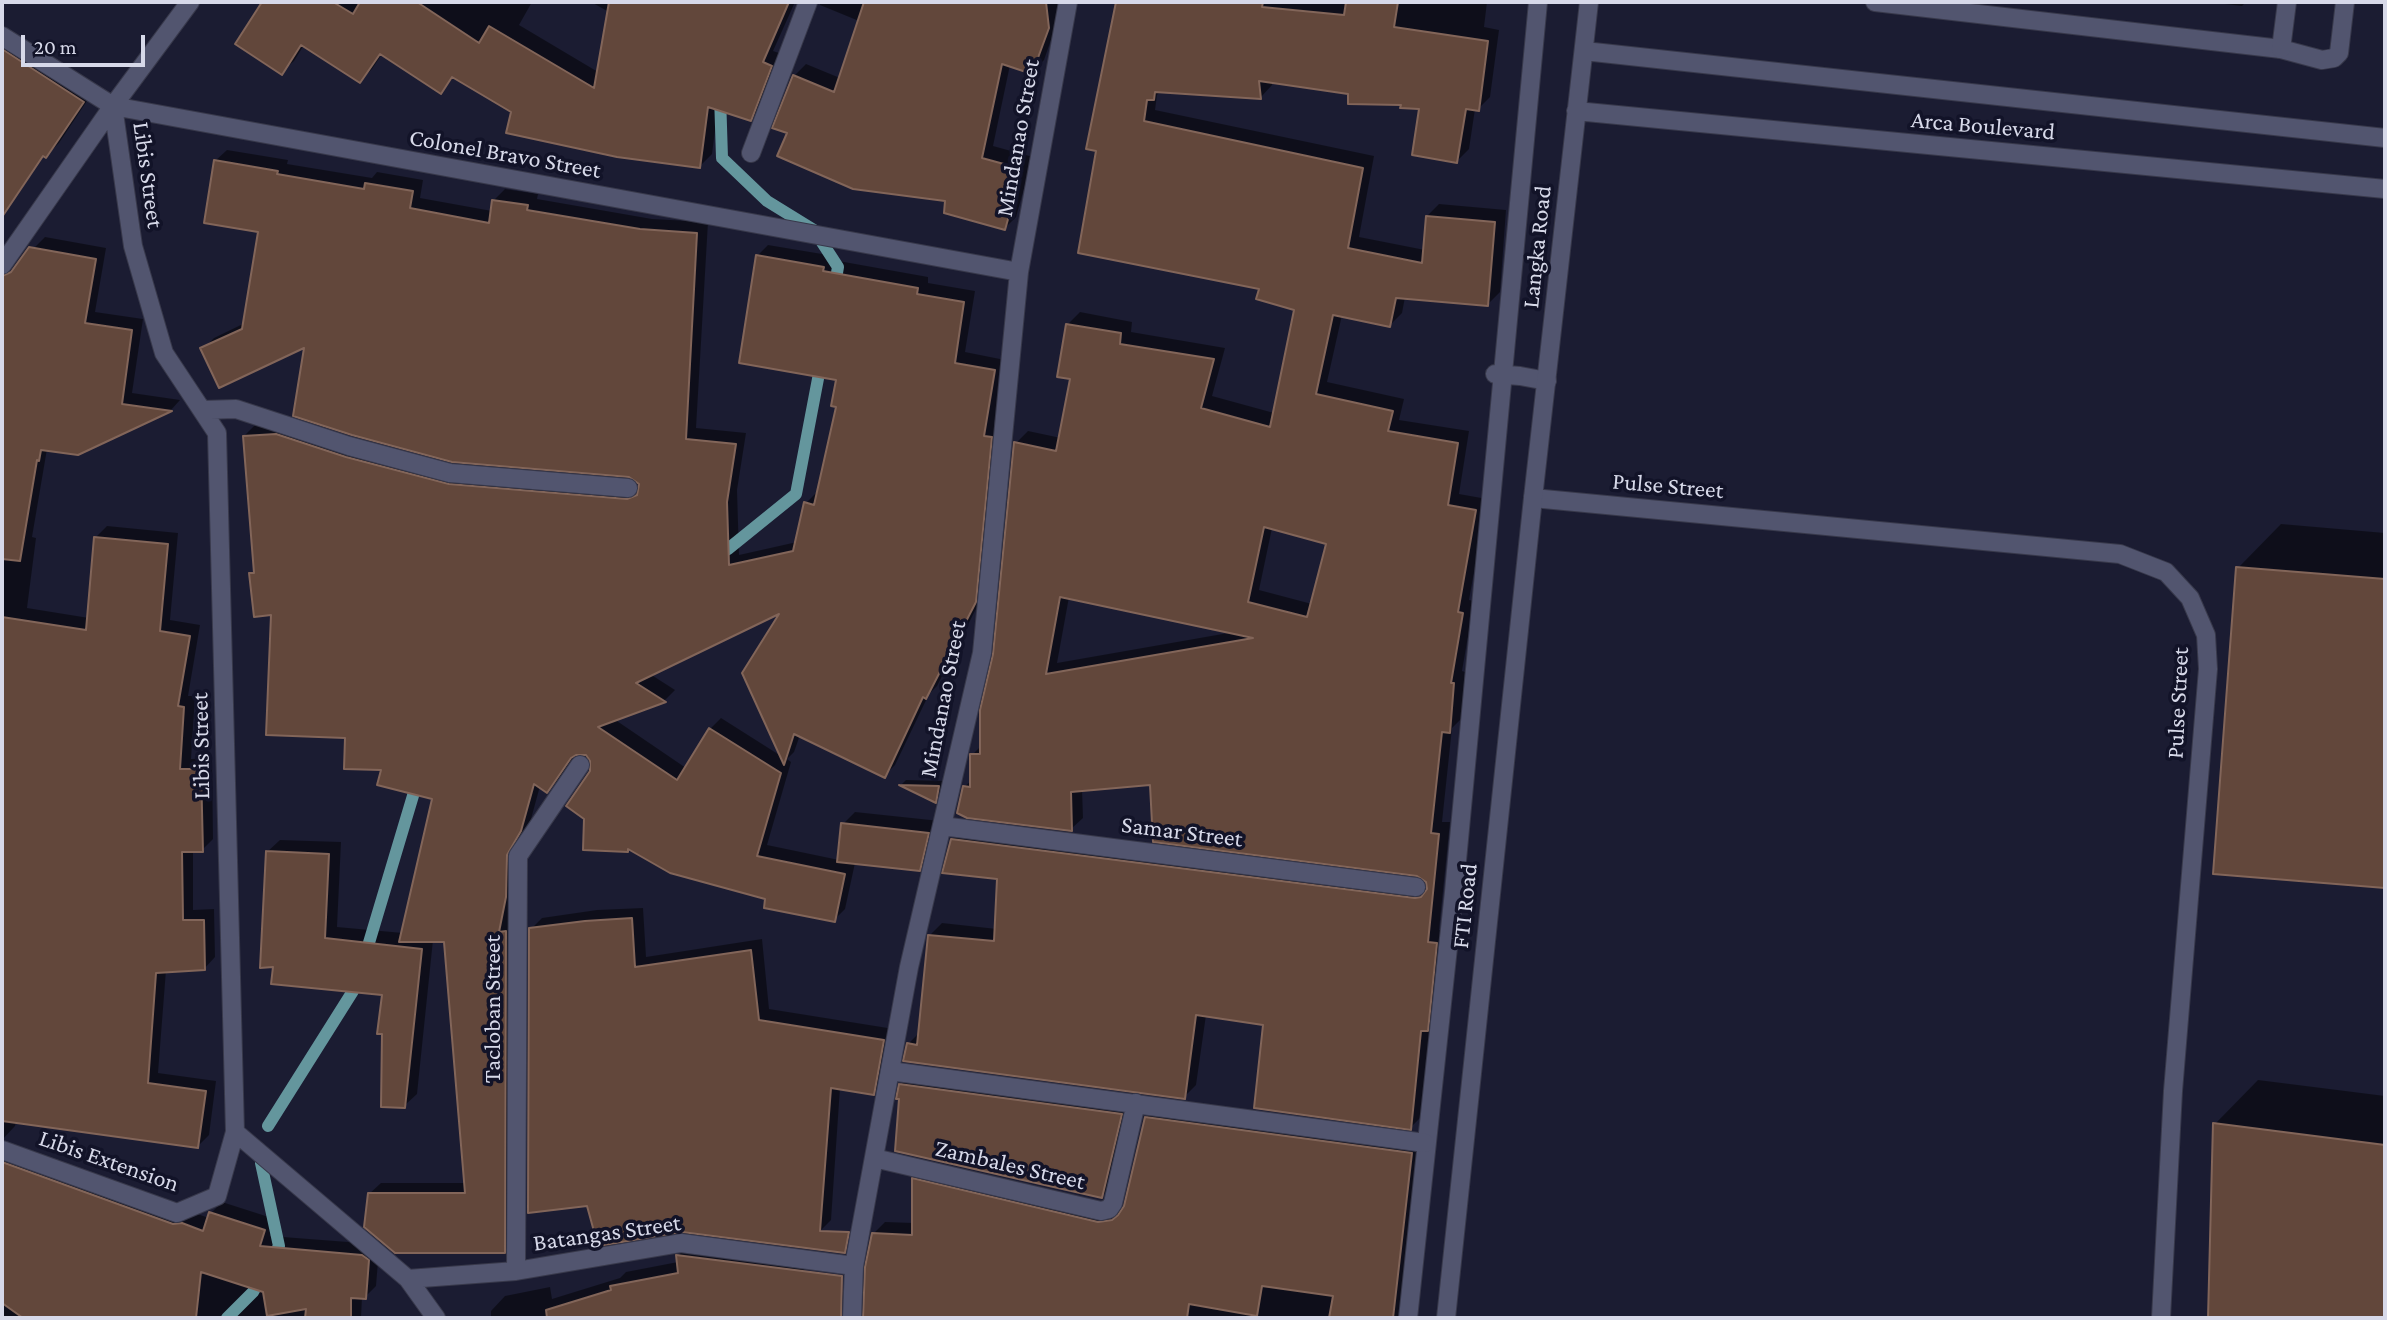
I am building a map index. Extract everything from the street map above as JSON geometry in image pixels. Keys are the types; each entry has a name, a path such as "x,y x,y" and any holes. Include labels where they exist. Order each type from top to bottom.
{"street":[{"path":"2,265 113,106 190,2"},
{"path":"751,153 808,2"},
{"name":"Mindanao Street","path":"852,1318 854,1266 909,967 982,653 1018,272 1068,2"},
{"path":"1408,1318 1454,892 1498,375 1538,2"},
{"name":"Langka Road","path":"1534,498 1589,2"},
{"path":"1875,2 2281,49 2322,60 2333,58 2339,53 2345,2"},
{"path":"2281,49 2287,2"},
{"name":"Colonel Bravo Street","path":"2,36 113,106 1018,272"},
{"name":"Arca Boulevard","path":"1584,51 2385,138"},
{"name":"Libis Street","path":"113,106 133,246 164,353 217,433 235,1132"},
{"name":"Arca Boulevard","path":"1576,111 2385,189"},
{"path":"1498,375 1547,381"},
{"path":"202,410 236,409 349,446 450,473 628,488"},
{"name":"FTI Road","path":"1446,1318 1534,498"},
{"name":"Pulse Street","path":"1534,498 2120,554 2166,572 2190,598 2206,635 2208,669 2173,1091 2161,1318"},
{"name":"Tacloban Street","path":"516,1271 518,856 580,765"},
{"name":"Samar Street","path":"942,826 1416,887"},
{"path":"890,1071 1426,1143"},
{"name":"Zambales Street","path":"874,1158 1101,1211 1109,1209 1113,1203 1136,1103"},
{"path":"235,1132 408,1279 436,1318"},
{"name":"Libis Extension","path":"2,1150 177,1213 217,1196 235,1132"},
{"name":"Batangas Street","path":"408,1279 516,1271 681,1243 854,1266"}],"building":[{"path":"262,2 333,2 353,14 360,2 417,2 479,43 489,26 594,88 609,2 789,2 763,62 772,66 751,121 708,107 700,168 617,157 506,133 511,112 452,77 441,94 380,54 360,83 301,45 282,75 235,44"},
{"path":"864,2 1046,2 1049,28 1032,74 1002,64 982,158 1022,169 1005,230 944,213 945,201 853,189 777,156 787,133 772,128 793,75 834,92"},
{"path":"1116,2 1263,2 1262,7 1344,15 1346,2 1398,2 1394,27 1488,41 1479,111 1466,109 1457,163 1412,155 1419,109 1400,108 1401,105 1348,104 1348,94 1259,81 1261,99 1155,92 1154,100 1147,100 1144,121 1363,168 1348,248 1422,263 1426,216 1495,222 1488,306 1396,298 1390,327 1333,315 1316,394 1393,411 1388,431 1458,443 1448,505 1476,510 1458,612 1463,613 1451,683 1454,683 1450,733 1442,732 1431,833 1439,834 1428,942 1437,943 1428,1031 1421,1031 1411,1130 1254,1108 1263,1025 1196,1015 1185,1099 903,1061 907,1043 917,1045 928,935 994,941 997,879 942,873 951,839 1415,898 1421,897 1427,889 1426,882 1417,876 1153,842 1150,785 1071,792 1072,831 967,818 957,813 963,786 970,787 970,754 980,754 980,710 993,654 1014,442 1056,451 1070,379 1057,377 1066,324 1121,333 1120,344 1214,359 1201,408 1270,427 1294,310 1256,299 1259,289 1078,253 1096,151 1086,149","holes":["1264,527 1326,544 1307,617 1248,602","1060,597 1253,638 1046,674"]},
{"path":"2,49 84,102 2,217"},
{"path":"214,160 364,189 365,183 413,191 410,208 489,223 492,200 528,205 527,210 640,229 697,233 686,439 736,444 727,502 729,565 793,551 804,502 814,505 836,407 831,406 836,380 739,363 756,255 824,267 823,271 918,288 917,294 964,302 955,363 995,370 984,436 992,437 976,602 926,699 923,697 885,778 794,734 784,765 742,673 779,614 636,683 666,702 598,727 677,780 709,728 781,773 757,856 845,874 835,922 764,908 765,899 670,873 628,849 628,852 583,850 584,819 566,806 590,771 590,761 586,755 571,758 547,793 534,784 521,831 507,855 506,897 499,932 506,931 505,1253 395,1253 364,1227 368,1193 465,1193 444,942 399,942 432,799 377,785 381,770 344,769 345,738 266,735 271,615 254,617 249,573 254,573 243,436 276,434 346,457 449,484 627,499 637,495 639,484 629,477 452,462 293,416 304,348 219,388 200,348 242,329 258,232 204,223"},
{"path":"29,247 96,259 85,323 132,330 122,404 172,411 78,455 41,450 20,561 2,559 2,276 11,272"},
{"path":"94,537 168,544 160,631 190,636 178,706 184,707 180,769 201,769 203,852 182,852 183,920 204,920 205,970 156,973 148,1083 206,1091 198,1148 2,1121 2,617 86,630"},
{"path":"2236,567 2385,579 2385,888 2213,874"},
{"path":"899,785 939,786 936,803"},
{"path":"841,823 929,833 920,871 837,862"},
{"path":"266,851 329,854 325,938 422,949 405,1108 381,1107 382,1034 377,1034 382,995 271,984 273,967 260,968"},
{"path":"632,918 635,967 751,950 759,1020 884,1040 874,1095 831,1088 820,1231 849,1232 845,1253 682,1232 598,1246 587,1206 528,1213 529,928"},
{"path":"899,1084 1122,1114 1102,1198 895,1151 899,1099 896,1099"},
{"path":"1145,1117 1412,1153 1393,1318 1329,1318 1333,1296 1262,1286 1257,1316 1189,1304 1187,1318 863,1318 865,1267 872,1233 912,1235 912,1178 1098,1222 1112,1220 1124,1206"},
{"path":"2213,1123 2385,1145 2385,1318 2208,1318"},
{"path":"2,1162 173,1224 182,1223 203,1231 209,1212 265,1230 260,1246 362,1255 369,1260 366,1299 351,1298 351,1318 305,1318 306,1309 267,1316 263,1292 201,1272 196,1318 23,1318 2,1303"},
{"path":"676,1255 842,1276 841,1318 547,1318 546,1310 611,1290 610,1286 678,1273"}],"waterway":[{"path":"720,95 722,158 767,201 814,230 838,267 834,290"},
{"path":"714,557 728,549 796,494 821,363"},
{"path":"365,956 418,779"},
{"path":"268,1126 353,991 358,977"},
{"path":"261,1163 279,1246 271,1260"},
{"path":"227,1318 253,1292 262,1276"}]}
